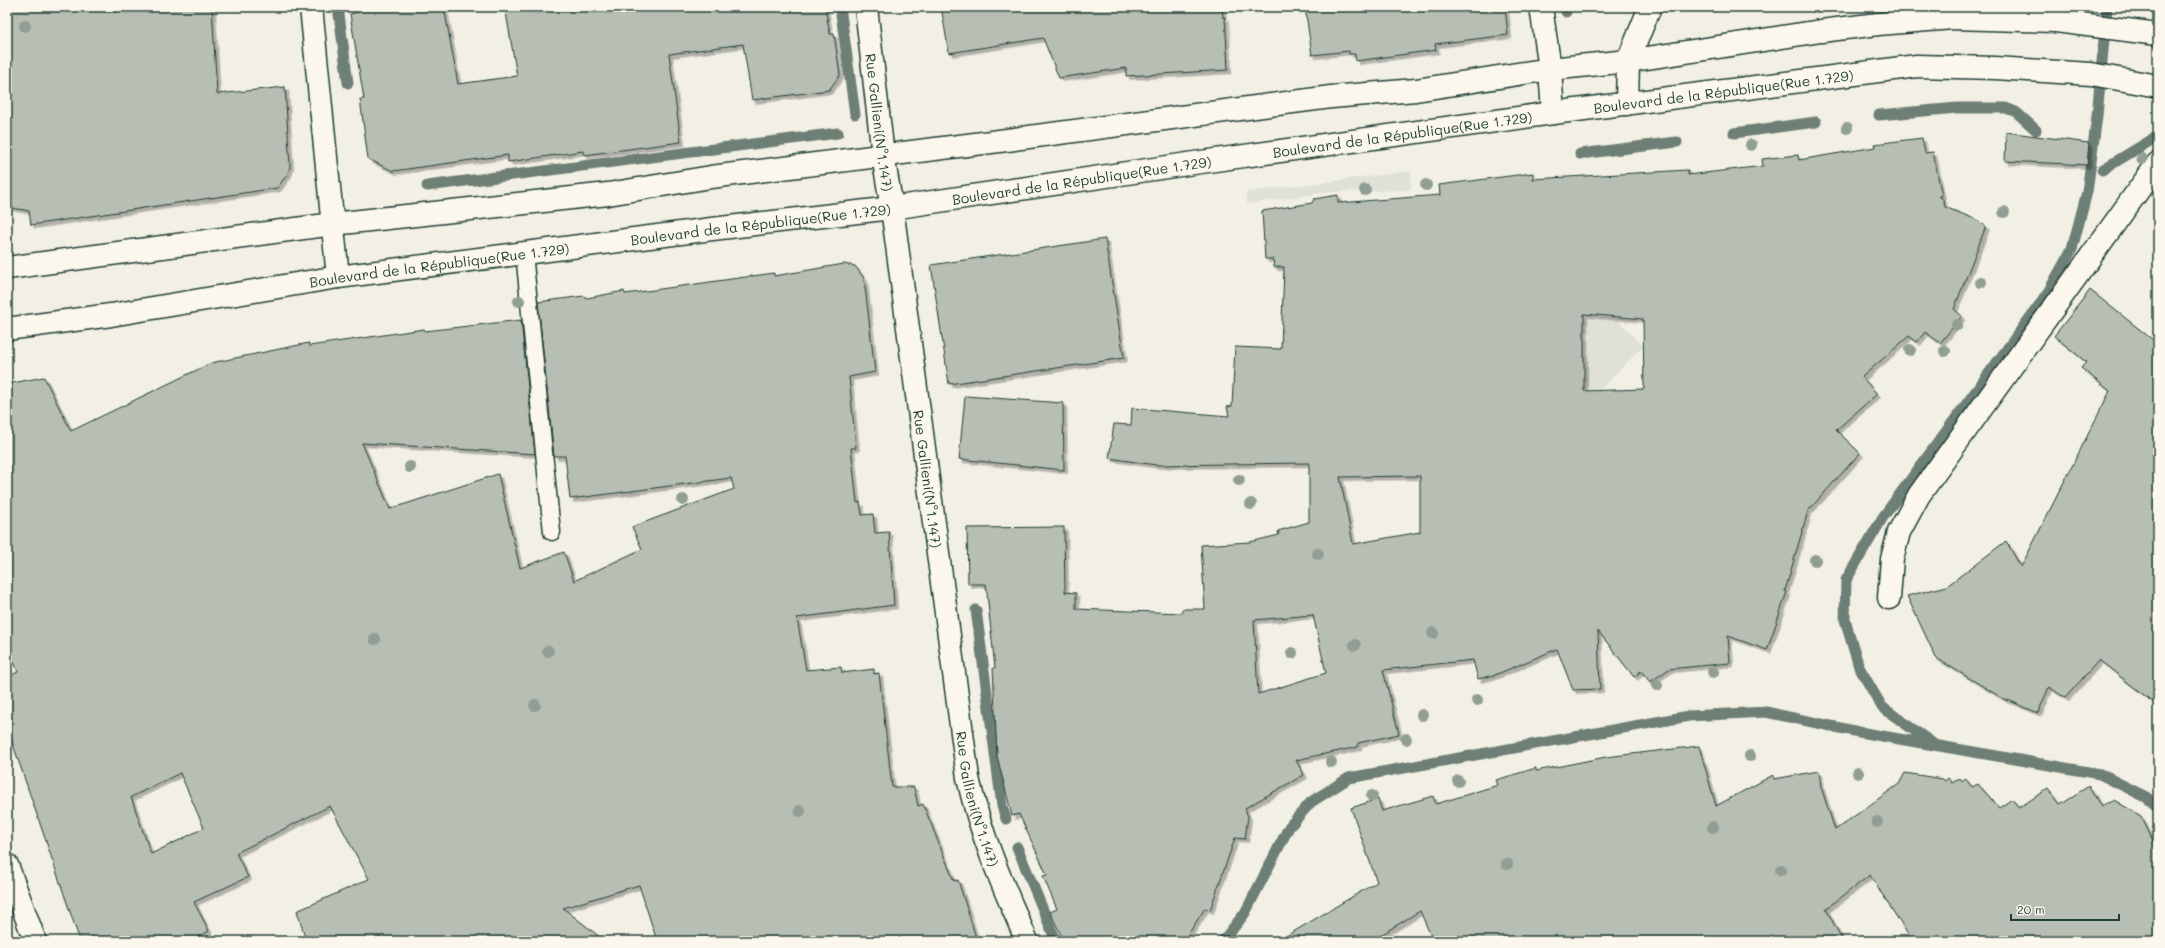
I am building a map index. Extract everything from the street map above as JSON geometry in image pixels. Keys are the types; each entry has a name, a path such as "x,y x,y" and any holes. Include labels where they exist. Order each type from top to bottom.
{"main road":[{"path":"311,7 338,277"},
{"name":"Rue Gallieni(N°1.147)","path":"866,7 883,156 892,208 968,778 976,816 984,842 1027,941"},
{"path":"1541,7 1550,69 1553,113"},
{"path":"1627,104 1628,61 1650,7"},
{"path":"7,268 333,224 608,194 711,177 883,156 1330,97 1416,90 1550,69 1628,61 1821,31 1953,18 2056,21 2158,34"},
{"name":"Boulevard de la République(Rue 1.729)","path":"7,329 111,316 338,277 712,228 892,208 1186,164 1553,113 1917,66 1995,68 2091,74 2158,86"},
{"path":"1889,598 1892,559 1899,532 1918,495 2158,163"},
{"path":"7,865 35,941"}],"lane":[{"path":"524,253 552,532"}],"shaded area":[{"path":"1411,171 1411,190 1331,192 1247,204 1246,192"},
{"path":"1614,316 1643,346 1600,390 1569,395 1584,372 1584,319"}],"building":[{"path":"7,7 212,7 217,94 285,87 290,167 287,175 277,188 31,225 29,211 7,207"},
{"path":"359,7 444,7 458,84 517,76 505,7 825,7 830,34 834,34 840,75 829,90 752,100 743,44 669,54 681,142 584,155 583,151 508,162 508,155 393,171 368,159 360,99 364,99 350,14 359,12"},
{"path":"941,7 1222,7 1223,18 1225,17 1228,70 1126,76 1126,68 1059,78 1043,38 949,53"},
{"path":"1305,7 1505,7 1508,35 1435,44 1436,50 1356,61 1355,54 1349,54 1349,51 1312,55"},
{"path":"2006,132 2089,143 2087,165 2005,161"},
{"path":"1922,138 1925,153 1933,152 1942,196 1939,196 1943,199 1945,207 1975,219 1986,226 1954,309 1962,316 1940,343 1925,332 1917,342 1909,336 1862,377 1877,394 1836,430 1860,453 1808,511 1785,591 1787,592 1767,650 1728,636 1730,663 1669,669 1650,682 1641,671 1634,677 1598,631 1600,689 1573,690 1557,649 1495,675 1478,679 1473,660 1383,670 1399,734 1358,743 1358,747 1296,760 1304,775 1245,808 1248,817 1245,839 1235,838 1210,910 1205,908 1188,935 1178,941 1064,941 1050,912 1057,909 1043,876 1047,875 1019,814 1012,816 997,756 993,668 995,668 986,584 968,584 967,528 1064,527 1065,592 1076,593 1076,609 1182,613 1182,609 1205,609 1201,545 1250,542 1279,535 1278,531 1309,522 1309,463 1156,465 1109,458 1114,424 1131,425 1132,408 1229,416 1227,407 1232,406 1235,347 1281,349 1284,267 1274,267 1273,259 1265,259 1262,211 1312,203 1314,199 1338,195 1338,203 1440,195 1439,185 1533,173 1533,179 1688,170 1688,175 1763,166 1762,159 1798,155 1799,160 1875,147 1874,144","holes":["1584,314 1643,319 1644,389 1584,391","1420,476 1420,532 1353,544 1340,477","1313,615 1326,673 1258,694 1254,620"]},
{"path":"1105,239 1124,358 949,384 931,265"},
{"path":"844,264 855,266 864,278 875,372 849,377 856,448 851,448 857,503 860,502 862,515 873,514 875,533 889,532 894,605 797,618 806,670 841,667 842,673 874,669 874,674 879,673 892,787 914,787 918,806 923,804 954,881 958,880 977,941 657,941 639,885 563,908 605,941 306,941 297,911 369,879 330,806 236,853 248,877 194,902 209,931 191,941 80,941 7,727 7,677 18,672 7,645 7,384 44,377 71,431 211,363 309,343 309,346 424,329 425,331 521,320 535,454 362,443 390,509 498,474 520,568 564,552 574,581 642,549 632,527 734,489 731,478 570,499 565,456 554,456 538,302 584,296 587,298 624,291 625,294 774,273 774,276","holes":["180,773 204,828 151,854 131,797"]},
{"path":"2090,290 2158,344 2158,706 2099,660 2065,698 2049,687 2038,713 2008,700 2007,701 1936,658 1907,596 1947,586 2006,541 2021,567 2110,391 2081,368 2086,362 2054,336"},
{"path":"965,396 1063,403 1064,470 959,459"},
{"path":"1699,746 1716,806 1773,775 1774,779 1819,771 1821,787 1835,830 1899,784 1905,773 1943,779 1945,781 1948,778 1952,783 1960,778 1962,781 1965,778 1972,787 1978,784 1999,808 2012,799 2019,808 2048,788 2060,804 2089,786 2101,807 2114,800 2141,816 2158,851 2158,941 1912,941 1870,875 1826,909 1843,941 1433,941 1420,911 1371,941 1278,941 1377,882 1351,808 1378,799 1382,811 1433,796 1436,804 1498,785 1496,780 1536,768 1536,771 1606,757"}],"waterway":[{"path":"338,7 348,83"},
{"path":"840,7 855,114"},
{"path":"1565,7 1566,12"},
{"path":"1932,743 1882,707 1859,667 1845,620 1846,580 1883,517 2046,296 2072,249 2087,192 2097,116 2107,7"},
{"path":"1879,115 1957,108 2006,108 2016,112 2036,130"},
{"path":"1734,133 1816,122"},
{"path":"427,186 838,133"},
{"path":"2102,170 2158,136"},
{"path":"1580,154 1677,142"},
{"path":"976,610 1002,806 1006,819"},
{"path":"1223,941 1245,913 1289,827 1311,802 1349,778 1689,716 1766,712 1859,732 2100,774 2146,797 2158,807"},
{"path":"1017,847 1056,941"}]}
